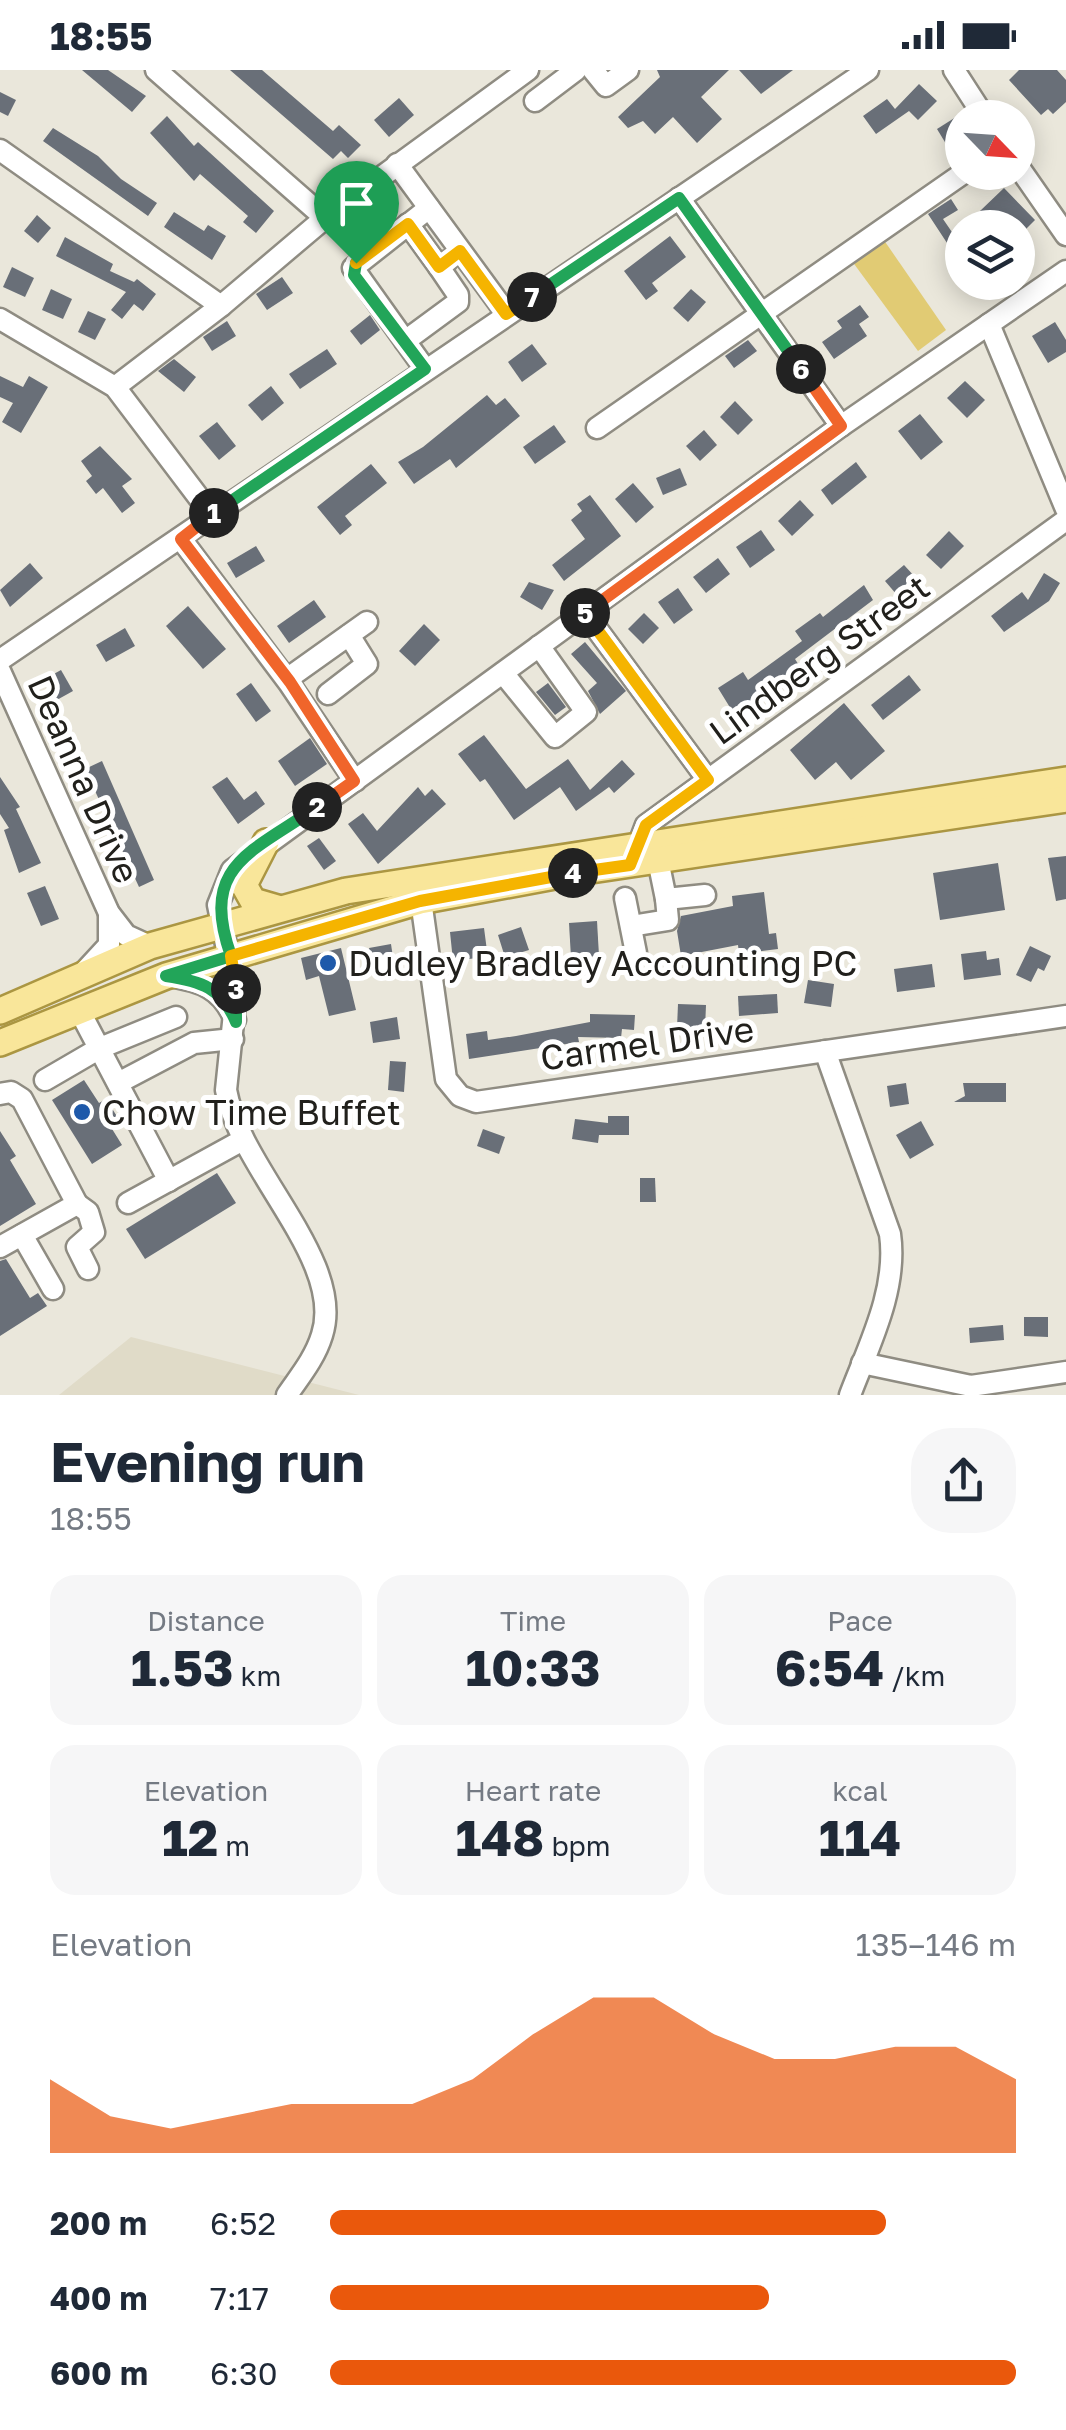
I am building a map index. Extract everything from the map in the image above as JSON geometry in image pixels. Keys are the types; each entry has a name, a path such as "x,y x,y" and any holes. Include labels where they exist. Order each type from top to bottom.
{"main road":[{"path":"642,857 1066,780"},
{"path":"0,1011 150,946 277,908 1066,799"},
{"path":"266,842 244,885 253,901 277,908"},
{"path":"0,1044 166,976 420,890"}],"street":[{"path":"156,70 325,218"},
{"path":"115,387 221,306 325,218 528,70"},
{"path":"536,101 576,70"},
{"path":"593,70 606,86 628,70"},
{"path":"0,660 868,70"},
{"path":"954,70 973,100"},
{"path":"0,150 221,306"},
{"path":"397,164 506,314"},
{"path":"597,428 945,186"},
{"path":"1035,190 1066,235"},
{"path":"679,198 841,426"},
{"path":"425,369 353,268 429,208"},
{"path":"405,341 458,302 458,294 408,224"},
{"path":"439,267 460,251"},
{"path":"287,1395 316,1352 324,1331 323,1284 316,1261 242,1141 226,1090 234,1031 231,956 218,905 225,880 241,860 841,426 1066,271"},
{"path":"0,318 115,387 212,515"},
{"path":"989,324 1066,509"},
{"name":"Lindberg Street","path":"642,857 646,825 1066,520"},
{"path":"181,539 287,679 354,781"},
{"path":"585,613 708,780"},
{"path":"287,679 366,622"},
{"path":"328,694 367,664 349,635"},
{"path":"502,673 554,737 586,712 539,646"},
{"name":"Deanna Drive","path":"0,671 110,913 126,935 150,946"},
{"path":"631,926 668,920 666,899 642,857"},
{"name":"Carmel Drive","path":"420,890 446,1079 460,1096 476,1102 1066,1016"},
{"path":"666,899 705,895"},
{"path":"626,898 636,954"},
{"name":"Deanna Drive","path":"82,974 109,945 110,913"},
{"path":"166,976 195,980 217,992 234,1031"},
{"path":"79,1010 169,1181"},
{"path":"45,1080 100,1048 176,1016"},
{"path":"118,1083 194,1042 234,1031"},
{"path":"825,1051 890,1234 893,1254 891,1280 850,1395"},
{"path":"0,1094 11,1092 22,1099 77,1204 88,1212 94,1232 77,1247 88,1269"},
{"path":"128,1203 242,1141"},
{"path":"0,1247 77,1204"},
{"path":"22,1236 53,1289"},
{"path":"862,1363 971,1386 1066,1372"}],"shaded area":[{"path":"879,233 946,330 918,351 849,257"},
{"path":"131,1337 359,1395 59,1395"}],"building":[{"path":"82,70 108,70 146,96 132,112"},
{"path":"230,70 262,70 333,131 339,125 361,145 348,158 341,151 333,159"},
{"path":"657,70 729,70 701,97 722,119 697,143 673,117 655,134 643,121 628,128 618,117 660,77"},
{"path":"739,70 793,70 761,94"},
{"path":"1019,70 1057,70 1066,80 1066,102 1053,114 1048,109 1041,115 1035,108 1035,100 1027,100 1009,80"},
{"path":"919,84 937,101 918,120 909,111 876,134 863,116 887,99 895,109"},
{"path":"0,92 16,100 8,116 0,112"},
{"path":"399,98 414,115 389,137 374,120"},
{"path":"167,116 194,146 198,142 274,211 256,233 243,222 248,216 200,174 194,181 150,133"},
{"path":"945,124 945,142 937,129"},
{"path":"53,128 98,156 121,179 157,203 148,216 43,141"},
{"path":"1006,190 1025,210 981,210"},
{"path":"951,199 958,210 945,210 945,240 928,214"},
{"path":"174,212 204,231 208,225 226,236 212,260 164,227"},
{"path":"37,215 51,228 38,243 24,231"},
{"path":"670,236 686,257 652,283 658,291 646,300 624,271"},
{"path":"65,237 113,264 110,271 134,282 137,279 156,294 143,311 134,304 122,319 111,310 126,292 56,256"},
{"path":"12,267 34,278 25,297 3,287"},
{"path":"282,277 293,293 267,310 256,294"},
{"path":"51,289 72,299 63,319 42,310"},
{"path":"691,289 706,302 688,322 673,308"},
{"path":"860,305 869,317 859,324 867,336 834,359 822,342 842,328 837,321"},
{"path":"88,311 106,319 95,340 78,332"},
{"path":"370,315 380,330 361,345 350,331"},
{"path":"227,321 236,336 212,351 203,337"},
{"path":"1055,322 1066,340 1066,352 1048,363 1032,336"},
{"path":"748,340 757,351 734,368 725,356"},
{"path":"532,344 547,364 522,382 508,362"},
{"path":"327,349 337,364 300,389 289,374"},
{"path":"174,359 196,377 184,392 158,371"},
{"path":"0,376 23,387 29,376 48,387 21,433 2,422 13,403 0,397"},
{"path":"965,381 985,400 967,418 947,398"},
{"path":"271,386 284,403 262,421 248,405"},
{"path":"487,395 496,405 505,398 520,416 456,468 450,459 414,484 398,462 423,447"},
{"path":"735,401 753,420 738,435 720,417"},
{"path":"920,414 943,442 921,460 898,431"},
{"path":"217,422 236,446 219,460 199,436"},
{"path":"554,425 566,442 535,464 523,447"},
{"path":"704,430 717,445 700,461 686,446"},
{"path":"100,446 132,479 122,486 135,503 122,513 103,488 96,494 86,481 92,476 81,461"},
{"path":"856,462 867,477 832,505 821,490"},
{"path":"371,464 387,483 345,516 352,525 340,535 317,507"},
{"path":"680,468 687,485 663,495 656,478"},
{"path":"633,483 654,507 636,523 615,499"},
{"path":"590,495 621,536 564,581 552,565 585,539 571,520 582,511 577,504"},
{"path":"800,500 814,515 792,536 778,521"},
{"path":"761,530 775,550 750,568 736,547"},
{"path":"949,531 964,546 941,569 926,555"},
{"path":"256,546 265,561 236,578 227,563"},
{"path":"718,558 730,574 706,593 693,577"},
{"path":"30,563 43,578 10,607 0,590"},
{"path":"904,565 916,578 897,595 885,581"},
{"path":"1044,573 1060,583 1049,601 1004,632 991,616 1022,592 1028,600"},
{"path":"529,582 554,590 542,610 520,597"},
{"path":"864,585 873,600 795,659 800,667 734,714 718,688 743,672 748,680 802,641 795,631 820,613 823,617"},
{"path":"678,588 693,610 674,624 658,602"},
{"path":"314,600 326,617 289,643 277,626"},
{"path":"188,606 226,649 203,669 166,626"},
{"path":"644,613 659,628 643,644 628,629"},
{"path":"424,624 440,640 415,666 399,651"},
{"path":"125,628 135,646 106,662 96,645"},
{"path":"585,642 626,691 600,714 588,691 597,683 571,654"},
{"path":"61,670 73,691 55,701 43,680"},
{"path":"909,675 921,690 883,720 871,705"},
{"path":"251,683 271,711 256,722 236,694"},
{"path":"548,683 566,707 555,715 536,692"},
{"path":"844,703 885,751 851,780 836,762 815,780 790,750"},
{"path":"484,735 526,789 568,759 590,790 622,760 635,774 614,793 609,787 576,811 560,787 514,820 485,779 480,782 458,754"},
{"path":"310,738 327,764 295,786 278,761"},
{"path":"102,761 154,880 139,887 85,769"},
{"path":"0,777 20,807 16,809 41,863 19,873 4,830 9,828 0,814"},
{"path":"227,777 244,800 256,791 265,804 238,824 212,787"},
{"path":"418,787 425,796 432,789 446,804 378,864 348,824 363,813 377,831"},
{"path":"319,838 336,861 324,870 307,846"},
{"path":"1066,856 1066,899 1056,901 1048,858"},
{"path":"998,863 1005,910 940,920 933,873"},
{"path":"45,886 59,919 41,926 27,893"},
{"path":"764,892 769,934 776,933 778,949 739,954 738,945 681,956 677,931 681,916 733,906 732,896"},
{"path":"597,921 599,956 571,958 569,923"},
{"path":"521,927 529,950 516,954 519,966 509,970 498,935"},
{"path":"484,928 489,966 478,968 477,958 453,961 450,932"},
{"path":"391,944 395,971 374,975 369,948"},
{"path":"1030,946 1051,956 1044,971 1038,968 1031,982 1016,975"},
{"path":"341,948 356,1010 329,1016 319,976 306,980 301,958"},
{"path":"986,951 987,960 999,958 1001,975 964,980 961,954"},
{"path":"932,964 935,987 897,992 894,969"},
{"path":"808,980 834,984 831,1007 804,1003"},
{"path":"777,994 778,1013 739,1016 738,996"},
{"path":"678,1004 706,1005 705,1029 677,1028"},
{"path":"590,1014 635,1015 634,1030 622,1029 621,1038 578,1037 579,1042 469,1059 466,1034 487,1031 488,1040 516,1036 590,1022"},
{"path":"397,1017 400,1039 373,1043 370,1022"},
{"path":"390,1061 406,1062 404,1092 388,1090"},
{"path":"84,1080 99,1103 106,1099 118,1118 109,1124 122,1145 92,1164 52,1100"},
{"path":"906,1083 909,1104 890,1107 887,1086"},
{"path":"963,1083 1006,1083 1006,1102 954,1102 965,1096"},
{"path":"608,1116 629,1116 629,1135 599,1135 598,1143 572,1139 575,1119 608,1123"},
{"path":"921,1121 934,1145 910,1159 896,1135"},
{"path":"483,1129 505,1137 499,1154 477,1146"},
{"path":"0,1131 16,1156 10,1160 36,1204 0,1226"},
{"path":"217,1173 236,1203 145,1259 126,1229"},
{"path":"640,1178 655,1178 656,1202 640,1202"},
{"path":"6,1259 30,1298 38,1293 47,1306 0,1336 0,1261"},
{"path":"1024,1317 1048,1317 1048,1337 1024,1336"},
{"path":"1003,1325 1004,1340 970,1343 969,1328"}],"place":[{"name":"Dudley Bradley Accounting PC","path":"328,963"},
{"name":"Chow Time Buffet","path":"82,1112"}],"route":[{"path":"356,263 354,275 425,369 181,539 290,682 354,781 232,870 218,905 231,956 166,976 205,984 223,997 236,1022 231,956 420,901 630,865 646,825 708,780 585,613 841,426 679,198 506,314 460,251 439,267 408,224 356,263"}]}
